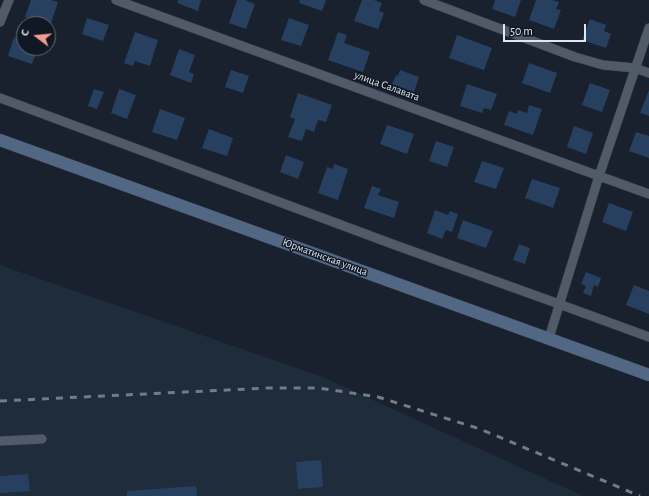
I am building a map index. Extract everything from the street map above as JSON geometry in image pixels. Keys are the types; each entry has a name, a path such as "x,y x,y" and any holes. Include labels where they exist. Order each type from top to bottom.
{"main road":[{"name":"Юрматинская улица","path":"0,140 649,375"}],"street":[{"path":"0,22 9,0"},
{"name":"улица Салавата","path":"116,0 649,194"},
{"path":"424,0 575,57 603,65 635,68 649,73"},
{"path":"549,338 599,176 649,28"},
{"path":"0,98 394,245 649,338"},
{"path":"0,441 42,439"}],"shaded area":[{"path":"0,265 323,377 583,496 0,496"}],"building":[{"path":"31,0 51,0 58,2 53,16 25,16"},
{"path":"178,0 201,0 198,11 177,3"},
{"path":"237,0 245,0 255,4 246,29 229,23"},
{"path":"300,0 326,0 322,11 299,3"},
{"path":"362,0 374,0 382,3 379,11 384,13 378,29 354,21"},
{"path":"495,0 521,0 515,17 492,9"},
{"path":"536,0 552,0 559,2 556,9 561,10 554,29 529,20"},
{"path":"87,18 109,25 103,41 82,34"},
{"path":"289,18 309,25 301,46 281,40"},
{"path":"590,19 606,25 604,31 611,34 606,48 582,40"},
{"path":"135,32 158,40 150,66 135,61 133,66 124,63"},
{"path":"338,32 347,35 344,43 370,52 363,72 328,60"},
{"path":"457,35 492,48 484,70 449,58"},
{"path":"14,37 16,38 16,56 35,56 32,64 8,56"},
{"path":"179,49 195,55 189,72 194,74 191,83 170,75"},
{"path":"529,63 557,73 550,93 522,83"},
{"path":"231,70 249,76 243,93 225,87"},
{"path":"400,70 419,77 414,92 392,84 396,75 398,76"},
{"path":"590,83 610,90 602,112 582,105"},
{"path":"467,84 497,94 491,110 484,108 482,113 460,106"},
{"path":"94,89 104,92 97,109 88,106"},
{"path":"119,89 136,95 127,119 111,113"},
{"path":"649,90 649,116 640,113"},
{"path":"298,93 332,105 326,122 318,120 314,132 306,129 302,141 288,137 295,119 290,117"},
{"path":"529,105 542,109 533,135 504,125 509,111 517,114 518,110 527,113"},
{"path":"160,109 185,118 177,140 152,132"},
{"path":"387,125 414,134 407,154 380,144"},
{"path":"574,126 593,133 586,154 567,147"},
{"path":"209,129 233,138 227,156 202,148"},
{"path":"636,132 649,136 649,158 629,151"},
{"path":"436,141 454,147 447,167 429,161"},
{"path":"286,155 304,162 298,179 280,172"},
{"path":"482,161 504,168 496,189 474,182"},
{"path":"334,164 348,169 338,200 318,193 327,167 333,169"},
{"path":"532,179 560,188 553,208 525,198"},
{"path":"372,186 381,189 378,195 399,202 394,218 364,208"},
{"path":"609,203 633,212 626,231 602,222"},
{"path":"435,210 448,215 450,211 458,214 452,232 446,230 442,239 427,233"},
{"path":"463,220 493,231 486,248 457,238"},
{"path":"519,244 530,248 525,264 513,260"},
{"path":"586,272 601,278 598,287 594,285 591,296 583,293 586,286 581,284"},
{"path":"634,285 649,291 649,314 626,305"},
{"path":"321,460 323,487 298,489 296,462"},
{"path":"28,474 30,491 0,493 0,476"},
{"path":"196,486 197,496 127,496 127,491"}],"railway":[{"path":"0,401 268,388 319,388 378,397 480,429 640,496"}]}
